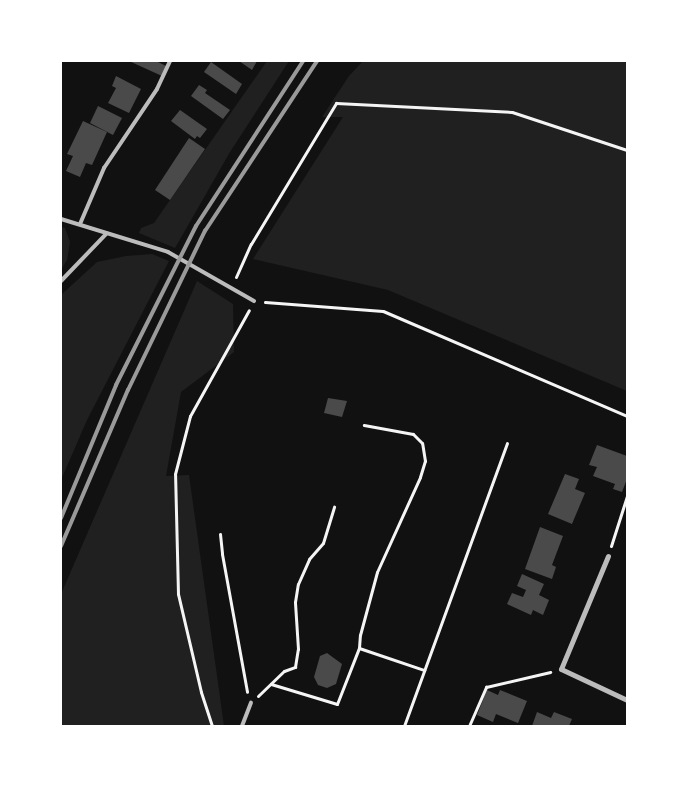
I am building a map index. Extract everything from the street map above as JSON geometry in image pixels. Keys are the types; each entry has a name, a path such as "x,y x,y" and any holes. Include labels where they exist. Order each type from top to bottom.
{"street":[{"path":"608,556 561,669 627,700"}],"lane":[{"path":"80,224 104,168 157,89 170,61"},
{"path":"61,219 144,243 168,252 254,301"},
{"path":"61,281 108,233"},
{"path":"242,726 251,703"}],"path":[{"path":"230,289 251,244 336,103 512,112 627,150"},
{"path":"212,726 200,692 178,594 174,474 190,416 254,301 382,311 627,416"},
{"path":"270,684 338,704 359,648 360,635 377,572 420,477 425,461 422,443 413,434 364,425"},
{"path":"404,726 507,443"},
{"path":"608,556 627,496"},
{"path":"220,534 244,684 251,703 284,671 295,667 298,649 295,602 298,584 309,559 323,543 334,507"},
{"path":"359,648 424,670"},
{"path":"469,726 486,687 561,669"}],"shaded area":[{"path":"267,61 289,61 230,152 175,248 139,233 141,228 154,223"},
{"path":"363,61 627,61 627,391 388,290 253,259 343,117 322,117 349,76"},
{"path":"61,227 65,228 70,242 67,260 61,270"},
{"path":"152,254 169,261 87,420 61,480 61,295 97,262 126,256"},
{"path":"197,281 233,304 234,352 181,392 166,476 189,475 224,726 61,726 61,594"}],"building":[{"path":"129,61 156,61 166,66 162,76"},
{"path":"239,61 257,61 252,70"},
{"path":"211,62 242,84 236,94 204,72"},
{"path":"116,76 141,89 129,113 108,103 116,88 112,86"},
{"path":"199,85 207,90 205,93 230,110 223,119 191,96"},
{"path":"98,106 122,118 113,135 90,123"},
{"path":"180,110 207,129 200,138 197,136 195,139 171,121"},
{"path":"83,121 107,132 92,165 86,163 80,177 66,171 73,156 67,154"},
{"path":"189,138 205,149 170,200 155,190"},
{"path":"328,398 347,401 342,417 324,413"},
{"path":"597,445 627,456 627,479 622,492 613,489 615,484 593,476 597,467 589,465"},
{"path":"565,474 579,479 575,489 585,493 572,524 548,514"},
{"path":"540,527 563,536 552,565 556,567 552,579 525,569"},
{"path":"522,574 544,584 539,595 549,600 543,615 533,610 531,615 507,604 512,593 523,597 526,590 517,586"},
{"path":"327,653 342,664 336,684 327,688 318,685 314,677 320,656"},
{"path":"487,690 498,695 500,690 527,701 518,723 496,714 493,722 477,715"},
{"path":"537,712 551,718 554,712 572,719 569,726 532,726"}],"railway":[{"path":"61,518 116,385 196,226 303,61"},
{"path":"61,546 128,390 205,231 317,61"}]}
